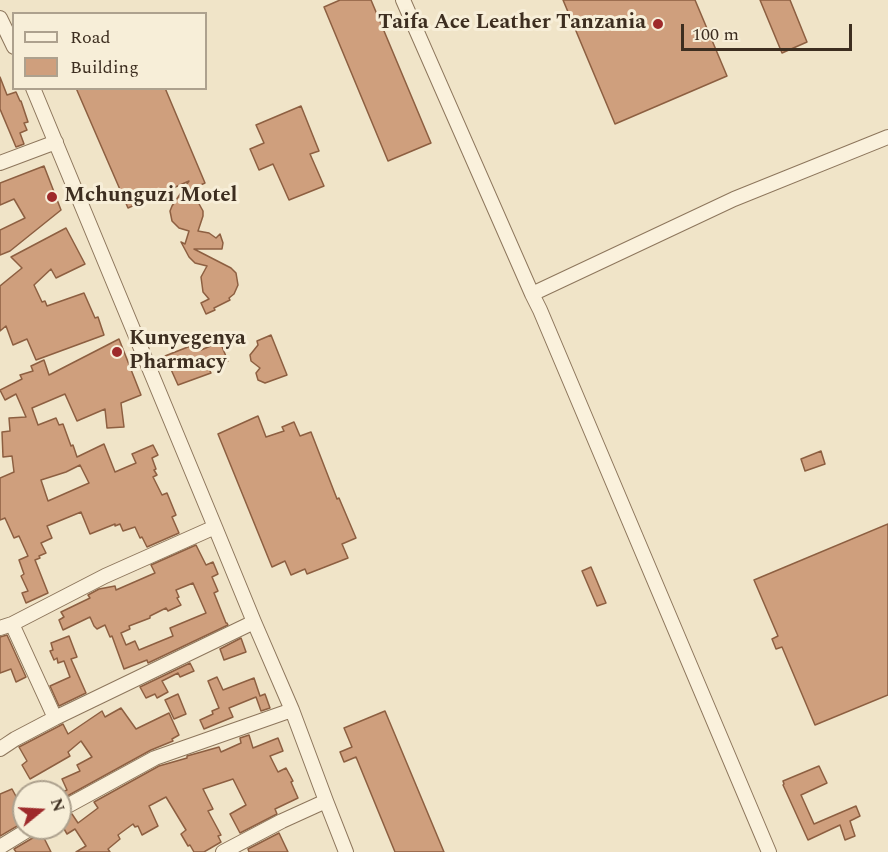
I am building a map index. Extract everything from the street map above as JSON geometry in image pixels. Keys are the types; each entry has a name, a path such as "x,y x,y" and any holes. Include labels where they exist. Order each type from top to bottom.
{"street":[{"path":"403,0 545,321 769,852"},
{"path":"0,18 12,44"},
{"path":"34,90 292,710 346,852"},
{"path":"532,294 734,199 888,137"},
{"path":"0,163 56,142"},
{"path":"55,718 6,626 105,576 215,527"},
{"path":"0,749 55,718 254,622"},
{"path":"72,803 155,758 292,710"},
{"path":"223,852 326,801"}],"building":[{"path":"340,0 371,0 431,143 388,161 324,7"},
{"path":"563,0 695,0 727,76 615,124"},
{"path":"760,0 790,0 807,42 782,53"},
{"path":"0,77 7,95 16,92 28,122 24,123 27,130 20,133 24,144 16,147 0,109"},
{"path":"77,90 166,90 205,183 185,192 198,202 203,211 198,231 209,233 216,238 220,234 223,243 222,249 194,249 231,268 236,273 238,285 234,294 229,298 230,300 206,314 201,303 209,299 203,292 201,277 207,266 195,263 189,257 181,242 185,244 189,231 179,228 172,221 170,211 172,206 189,181 128,208"},
{"path":"301,106 319,151 310,154 324,186 289,200 273,164 259,170 250,149 264,143 256,125"},
{"path":"44,166 61,210 10,251 0,255 0,230 25,218 14,199 0,205 0,183"},
{"path":"66,228 85,264 56,278 51,269 34,285 42,302 45,301 47,306 84,293 95,318 98,317 104,335 36,360 27,339 13,345 6,326 0,331 0,286 22,268 11,257"},
{"path":"271,335 287,375 265,383 258,380 256,373 260,368 251,361 250,355 258,345 257,341"},
{"path":"119,339 141,395 121,403 124,427 107,428 105,409 77,421 65,394 32,408 38,425 56,418 59,425 63,424 77,457 104,444 115,472 136,463 132,454 153,445 158,455 152,458 157,475 153,477 162,495 167,493 176,515 172,517 179,533 147,547 135,527 123,531 120,524 115,526 115,524 90,534 81,512 47,526 52,538 41,543 46,553 35,560 48,593 26,603 22,593 28,591 21,576 24,574 19,560 28,556 19,536 14,538 5,518 0,520 0,478 14,472 12,456 3,457 2,432 10,431 9,418 26,417 16,394 5,400 0,390 22,379 20,375 33,371 31,366 44,360 49,375","holes":["80,465 89,483 48,501 41,480"]},
{"path":"220,342 228,361 209,369 211,373 178,385 165,356 198,343 201,350"},
{"path":"258,416 266,437 284,431 282,427 294,422 300,436 311,432 337,499 339,498 356,538 342,544 348,558 307,574 305,569 291,575 285,561 272,567 218,434"},
{"path":"821,451 825,464 805,471 801,459"},
{"path":"888,524 888,695 815,725 782,647 776,649 772,639 778,636 754,580"},
{"path":"196,545 206,565 213,562 218,574 212,577 218,591 214,593 228,625 148,663 147,660 124,669 112,636 110,637 105,625 97,629 90,617 63,630 59,620 64,617 61,612 90,598 88,595 99,589 115,586 116,590 155,573 151,565","holes":["193,583 206,613 170,628 173,636 139,650 135,641 126,645 121,633 130,629 129,626 150,618 166,608 168,611 181,605 176,590"]},
{"path":"591,567 606,603 597,606 582,571"},
{"path":"7,635 26,677 16,682 11,669 0,673 0,637"},
{"path":"69,636 77,657 71,659 86,693 59,706 50,686 70,677 64,661 58,663 57,658 54,660 50,651 53,650 51,643"},
{"path":"241,638 246,652 224,660 220,649"},
{"path":"190,663 194,671 180,677 178,673 162,681 168,692 157,698 155,694 146,698 140,687"},
{"path":"217,677 223,690 254,678 260,696 265,694 270,708 261,711 256,697 229,708 233,717 204,729 200,720 213,714 212,711 219,708 208,681"},
{"path":"178,694 186,714 174,719 165,700"},
{"path":"121,708 136,729 169,713 179,735 172,739 173,741 151,750 72,793 72,780 62,779 80,771 77,765 92,757 81,741 68,752 70,756 30,779 22,765 27,761 19,747 63,724 68,734 102,711 105,717"},
{"path":"385,711 444,852 395,852 356,757 344,762 340,752 352,747 344,728"},
{"path":"249,735 253,748 278,738 283,751 270,756 278,772 286,768 298,798 275,809 277,814 240,833 230,814 246,805 233,779 203,789 213,809 208,811 221,835 218,836 221,842 204,852 194,852 190,845 188,846 181,834 186,830 166,797 149,806 158,826 142,835 138,826 135,827 133,824 118,835 120,839 108,849 110,852 76,852 86,846 75,829 72,831 72,814 78,823 98,808 94,802 159,766 219,747 221,752 241,743 240,738"},
{"path":"819,766 827,783 801,795 814,824 856,806 860,816 850,821 855,836 845,840 840,825 808,840 783,781"},
{"path":"12,789 12,829 0,836 0,794"},
{"path":"279,833 288,852 249,852 248,849"},
{"path":"29,840 45,840 51,852 16,852 14,849"}],"place":[{"name":"Taifa Ace Leather Tanzania","path":"658,24"},
{"name":"Mchunguzi Motel","path":"52,197"},
{"name":"Kunyegenya Pharmacy","path":"117,352"}]}
